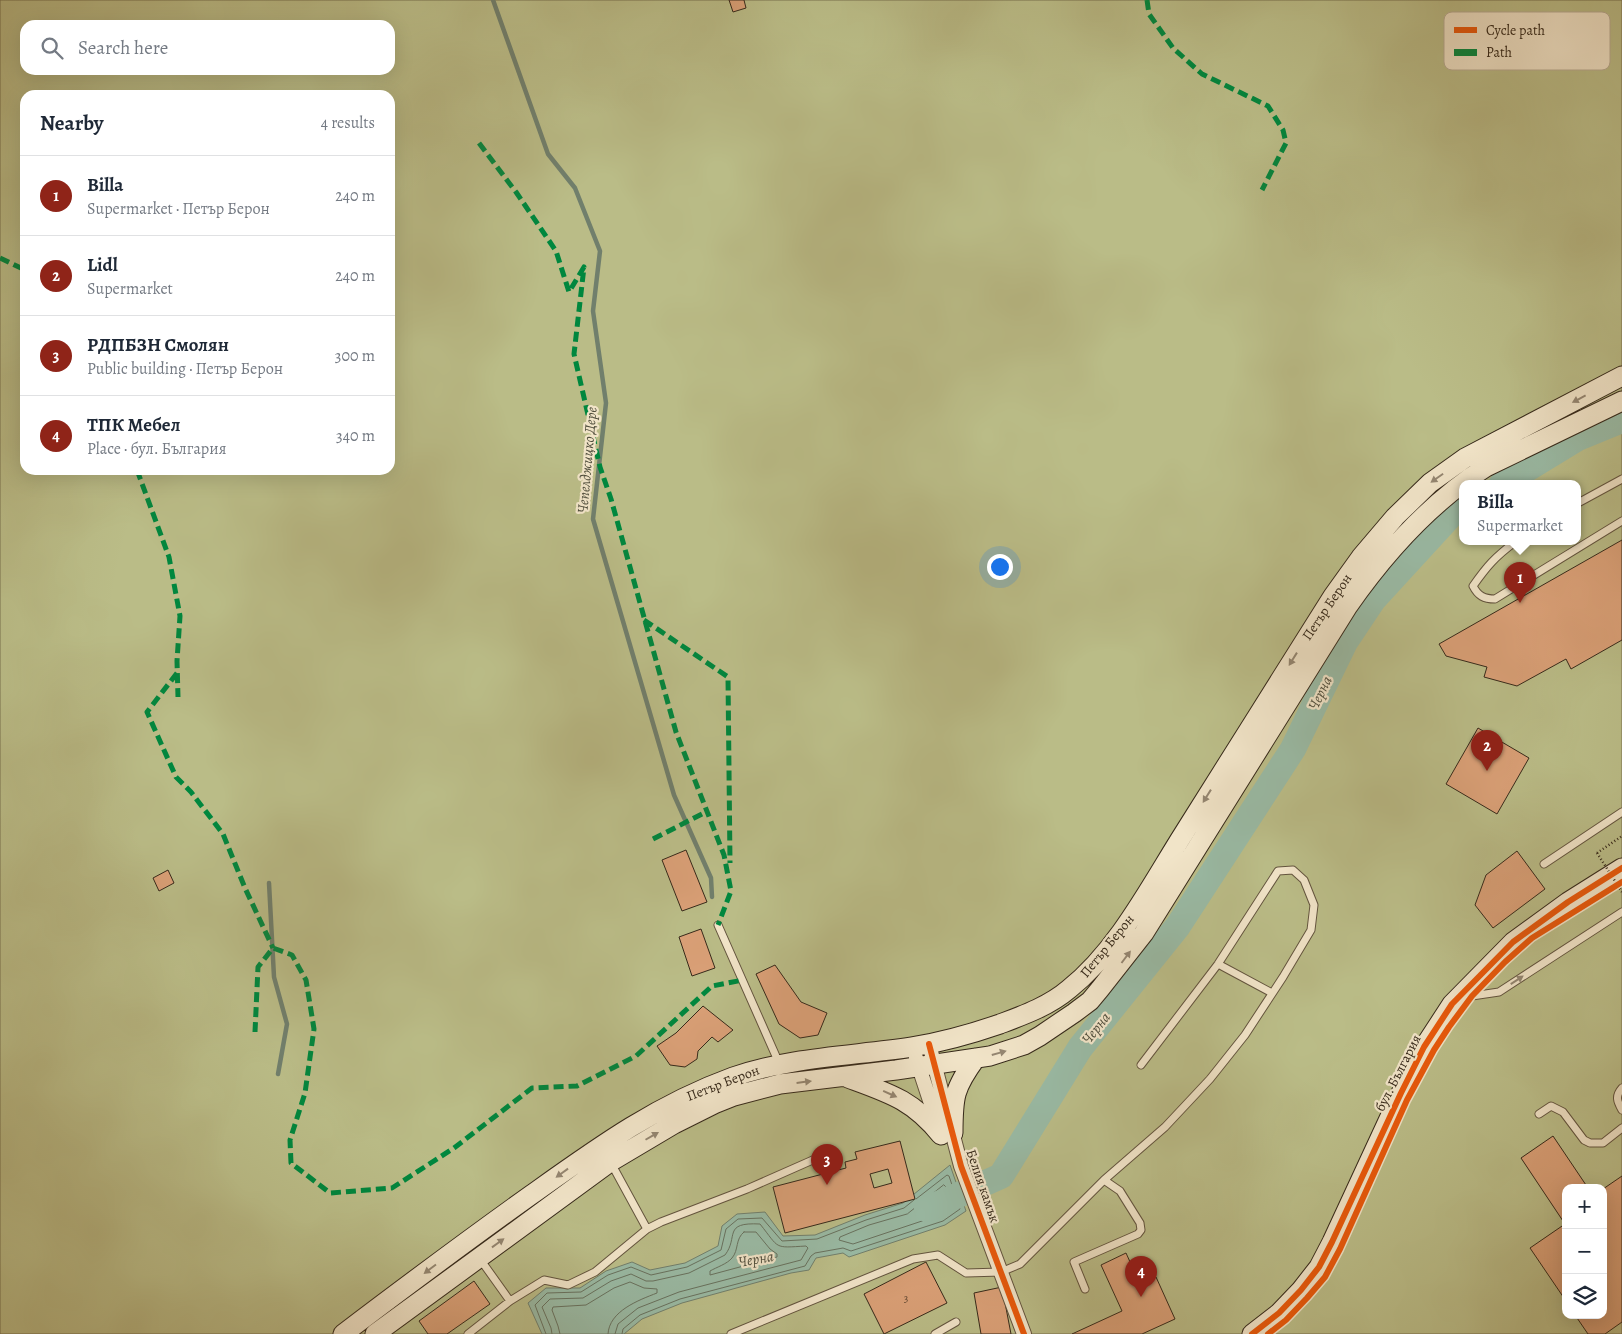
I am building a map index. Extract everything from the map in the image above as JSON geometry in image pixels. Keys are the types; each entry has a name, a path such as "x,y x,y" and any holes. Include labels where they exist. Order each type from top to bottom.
{"main road":[{"name":"Петър Берон","path":"343,1334 468,1240 602,1145 644,1118 691,1094 779,1063 921,1045 967,1034 1020,1017 1051,1002 1067,991 1102,957 1136,910 1333,596 1366,551 1395,517 1430,482 1465,458 1622,376"},
{"name":"Петър Берон","path":"1466,480 1486,467 1622,401"},
{"name":"Петър Берон","path":"375,1334 610,1162 674,1124 714,1104 734,1096 780,1084 845,1077 976,1058 1007,1051 1040,1036 1090,1001 1157,914 1348,606 1376,568 1416,525 1459,485"},
{"name":"бул. България","path":"1252,1334 1280,1313 1319,1267 1424,1047 1452,1004 1513,942 1568,902 1622,868"},
{"name":"бул. България","path":"1268,1334 1286,1320 1308,1298 1325,1277 1340,1249 1407,1100 1434,1050 1472,996 1505,962 1532,938 1622,882"},
{"path":"845,1077 892,1094 908,1103 947,1134 955,1093 976,1058"}],"street":[{"name":"Белия камък","path":"921,1045 947,1134 961,1166 1024,1334"}],"lane":[{"path":"1581,501 1622,478"},
{"path":"1511,545 1497,556 1472,586 1476,593 1487,599 1495,598 1622,521"},
{"path":"1544,864 1622,812"},
{"path":"731,1334 912,1259 938,1255 966,1273 1001,1272 1020,1264 1104,1180 1166,1127 1210,1080 1245,1035 1311,930 1314,906 1304,880 1293,870 1278,871 1218,964 1141,1065"},
{"path":"1472,996 1499,992 1622,912"},
{"path":"718,925 779,1063"},
{"path":"1218,964 1272,993"},
{"path":"1622,1088 1618,1092 1617,1100 1622,1110"},
{"path":"1539,1114 1551,1106 1563,1112 1584,1140 1590,1143 1603,1143 1622,1128"},
{"path":"602,1145 646,1229"},
{"path":"468,1334 510,1302 544,1280 568,1285 595,1272 646,1229 747,1189 824,1154"},
{"path":"1085,1290 1074,1262 1138,1234 1141,1230 1140,1223 1120,1191 1104,1180"},
{"path":"468,1240 510,1302"},
{"path":"935,1334 956,1322"}],"path":[{"path":"1622,836 1597,854 1622,892"}],"shaded area":[{"path":"0,0 1622,0 1622,1334 0,1334"}],"water":[{"path":"950,1165 966,1211 945,1225 849,1257 843,1253 816,1258 809,1270 791,1273 682,1303 642,1319 624,1334 542,1334 528,1303 546,1288 580,1288 606,1271 632,1262 650,1270 685,1263 718,1246 722,1226 737,1214 765,1212 783,1236 815,1235 865,1215 903,1203"}],"building":[{"path":"729,0 744,0 746,8 733,12"},
{"path":"1622,540 1622,640 1571,669 1566,659 1517,686 1484,677 1487,667 1446,656 1439,644"},
{"path":"1478,728 1529,758 1497,814 1446,784"},
{"path":"686,850 707,902 682,911 662,860"},
{"path":"1517,851 1545,889 1493,928 1475,905 1486,875"},
{"path":"168,870 174,883 159,891 153,878"},
{"path":"701,929 715,968 692,976 679,937"},
{"path":"775,965 801,1002 827,1013 818,1035 800,1038 779,1024 756,974"},
{"path":"703,1006 733,1030 718,1042 712,1037 698,1051 697,1059 685,1067 670,1065 657,1046 676,1033"},
{"path":"1553,1136 1585,1184 1562,1184 1562,1220 1521,1158"},
{"path":"900,1141 915,1199 785,1233 773,1187 846,1168 845,1162 857,1159 855,1152","holes":["888,1169 892,1183 874,1188 870,1174"]},
{"path":"1622,1176 1622,1322 1605,1334 1588,1334 1578,1319 1607,1319 1607,1186"},
{"path":"1562,1226 1562,1295 1530,1248"},
{"path":"1126,1253 1140,1284 1156,1277 1175,1319 1142,1334 1072,1334 1122,1311 1101,1265"},
{"path":"926,1262 947,1303 884,1334 864,1294"},
{"path":"474,1281 490,1304 447,1334 428,1334 419,1321"},
{"path":"1002,1287 1011,1334 981,1334 974,1293"}],"waterway":[{"name":"Чепелджицко Дере","path":"493,0 548,154 575,188 600,251 593,311 606,403 593,519 674,795 711,878 712,897"},
{"name":"Черна","path":"1509,480 1578,438 1622,420"},
{"name":"Черна","path":"927,1209 1001,1176 1080,1048 1178,926 1293,749 1345,642 1373,600 1451,515 1459,510"},
{"path":"269,883 274,977 287,1024 278,1074"}],"marked path":[{"path":"1147,0 1149,14 1173,48 1202,74 1268,106 1283,130 1286,143 1262,190"},
{"path":"479,143 516,192 556,251 569,292 584,267 574,354 600,467 611,499 676,732 724,855 731,891 718,925"},
{"path":"0,258 20,268"},
{"path":"139,475 169,557 180,616 177,661 178,697"},
{"path":"644,620 728,677 730,863"},
{"path":"177,673 147,712 176,777 191,792 223,834 245,888 273,948"},
{"path":"653,839 708,811"},
{"path":"255,1032 258,967 273,948 292,955 306,980 314,1029 305,1093 290,1140 291,1163 330,1193 392,1188 454,1148 532,1088 577,1086 636,1056 712,986 743,980"}],"cycle path":[{"path":"1252,1334 1279,1313 1301,1290 1319,1267 1424,1047 1452,1004 1513,942 1568,902 1622,868"},
{"path":"1268,1334 1286,1320 1325,1277 1340,1249 1407,1100 1434,1050 1472,996 1505,962 1532,938 1622,882"},
{"path":"929,1044 961,1166 1024,1334"}],"place":[{"name":"Billa","path":"1520,603"},
{"name":"Lidl","path":"1487,771"},
{"name":"РДПБЗН Смолян","path":"827,1185"},
{"name":"ТПК Мебел","path":"1141,1297"}]}
